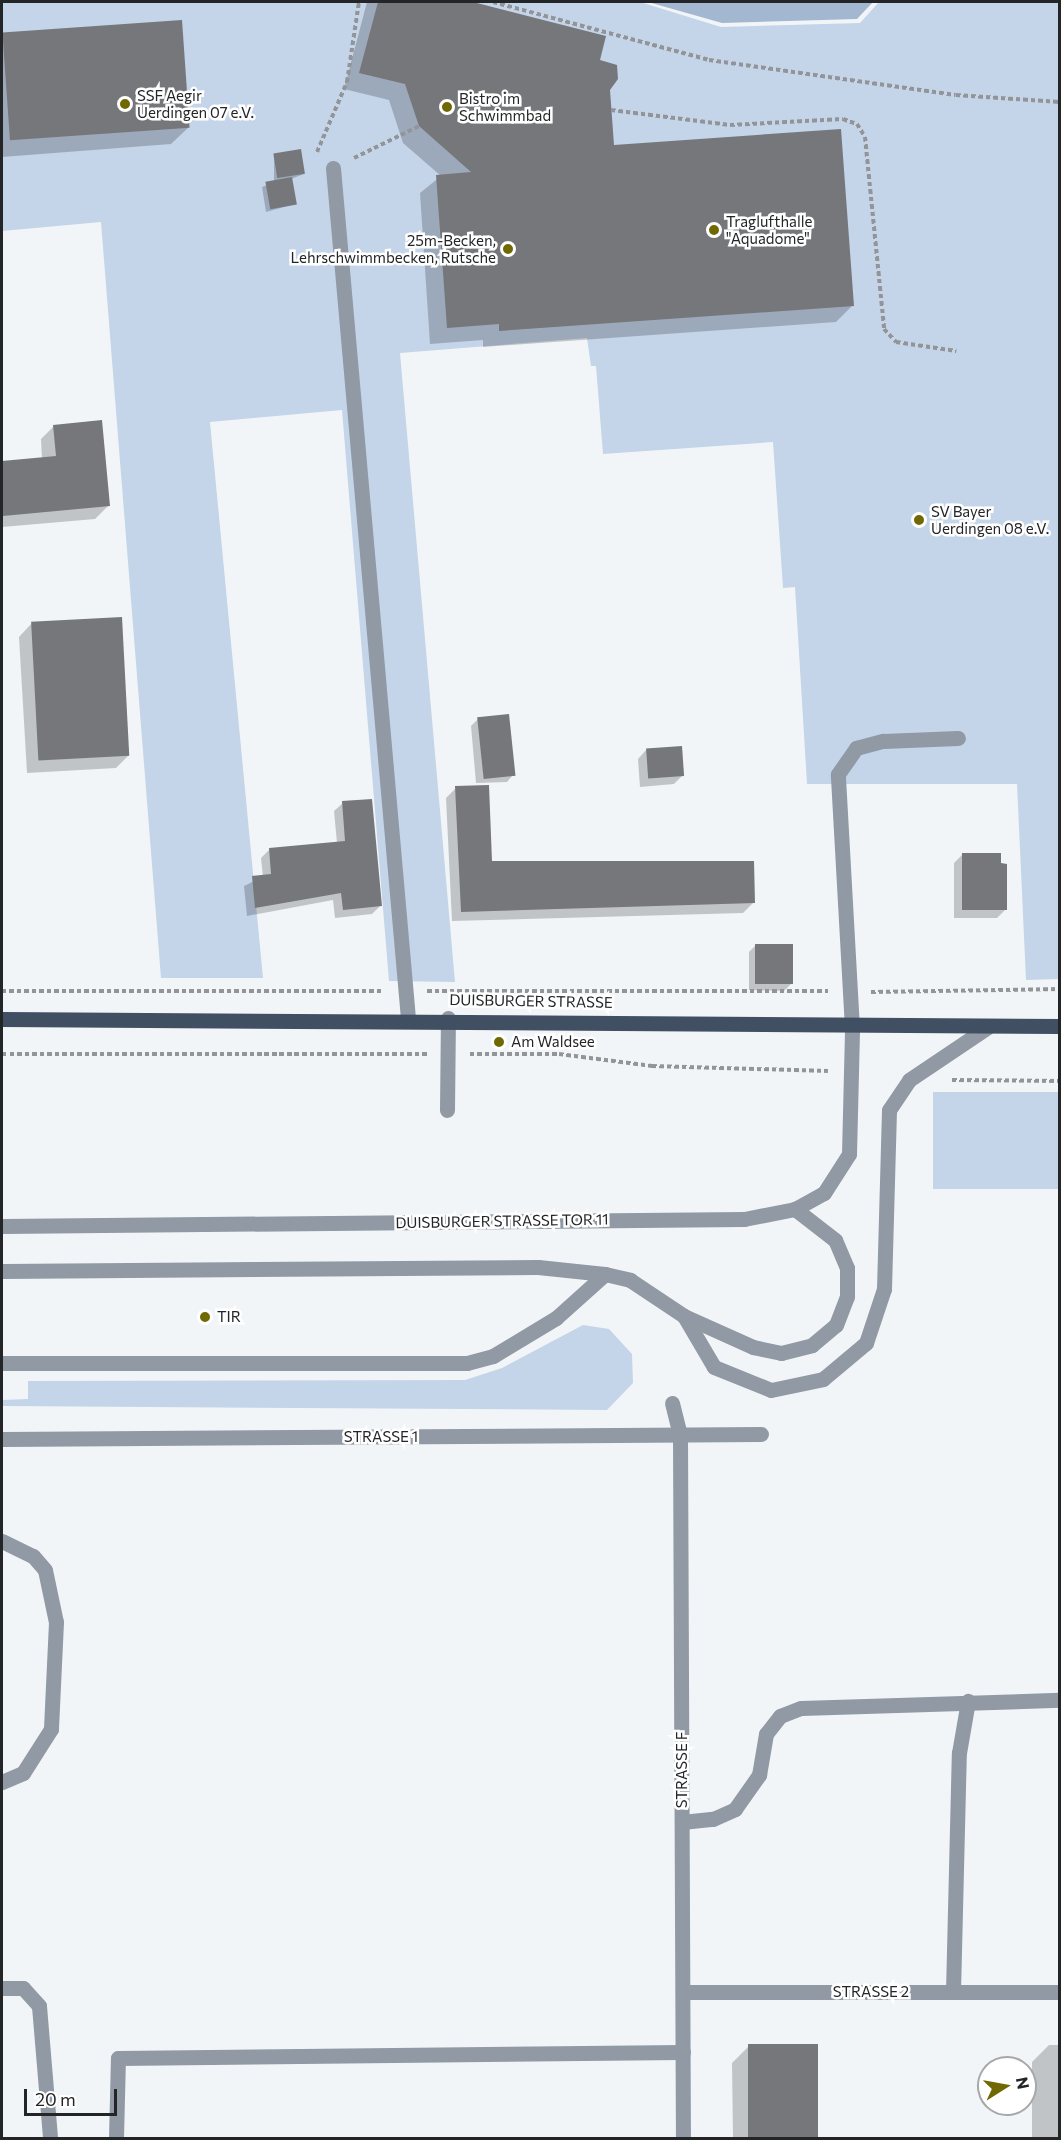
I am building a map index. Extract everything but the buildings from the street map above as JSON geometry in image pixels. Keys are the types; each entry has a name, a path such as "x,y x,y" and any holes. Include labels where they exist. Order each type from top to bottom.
{"main road":[{"name":"DUISBURGER STRASSE","path":"2,1019 448,1018 852,1028 1059,1026"}],"lane":[{"path":"333,168 408,1018"},
{"name":"DUISBURGER STRASSE TOR 11","path":"2,1226 744,1219 795,1209 824,1193 849,1154 852,1028 838,774 856,748 883,741 958,738"},
{"path":"447,1110 451,1054 448,1018"},
{"path":"684,1316 714,1367 771,1390 823,1379 866,1343 884,1289 889,1110 909,1080 988,1027"},
{"path":"2,1271 538,1268 605,1274 630,1280 684,1316 753,1347 781,1353 812,1345 836,1325 847,1297 847,1268 835,1240 795,1209"},
{"path":"2,1364 467,1363 493,1356 556,1318 605,1274"},
{"name":"STRASSE F","path":"672,1403 680,1435 683,2139"},
{"name":"STRASSE 1","path":"2,1439 761,1434"},
{"path":"2,1541 33,1556 45,1570 56,1622 51,1729 23,1773 2,1782"},
{"path":"682,1822 713,1819 735,1809 759,1775 766,1734 780,1716 801,1707 1059,1700"},
{"path":"953,1992 959,1753 968,1701"},
{"path":"2,1988 22,1988 39,2006 50,2139"},
{"name":"STRASSE 2","path":"683,1992 1059,1992"},
{"path":"116,2139 118,2058 683,2052"}],"path":[{"path":"359,2 347,82 316,151 333,168 419,126"},
{"path":"493,2 709,60 956,95 1059,102"},
{"path":"611,110 730,125 843,119 857,124 865,137 884,329 896,342 956,351"},
{"path":"2,991 849,992 1059,989"},
{"path":"2,1054 559,1054 652,1066 850,1072"},
{"path":"909,1080 1059,1081"}],"shaded area":[{"name":"SV Bayer Uerdingen 08 e.V.","path":"2,2 640,2 721,27 860,23 879,2 1059,2 1059,979 1026,980 1017,784 807,784 795,587 783,588 773,442 603,454 596,366 591,366 587,338 400,353 455,982 389,981 342,410 210,422 263,978 161,978 101,222 2,231"},
{"path":"648,2 873,2 857,19 722,23"},
{"path":"933,1092 1059,1092 1059,1189 933,1189"},
{"path":"583,1325 609,1329 632,1354 633,1383 607,1410 2,1406 2,1400 28,1399 28,1381 465,1380 502,1368"}],"place":[{"name":"SSF Aegir Uerdingen 07 e.V.","path":"125,104"},
{"name":"Bistro im Schwimmbad","path":"447,107"},
{"name":"Traglufthalle \"Aquadome\"","path":"714,230"},
{"name":"25m-Becken, Lehrschwimmbecken, Rutsche","path":"508,249"},
{"name":"SV Bayer Uerdingen 08 e.V.","path":"919,520"},
{"name":"Am Waldsee","path":"499,1042"},
{"name":"TIR","path":"205,1317"}]}
